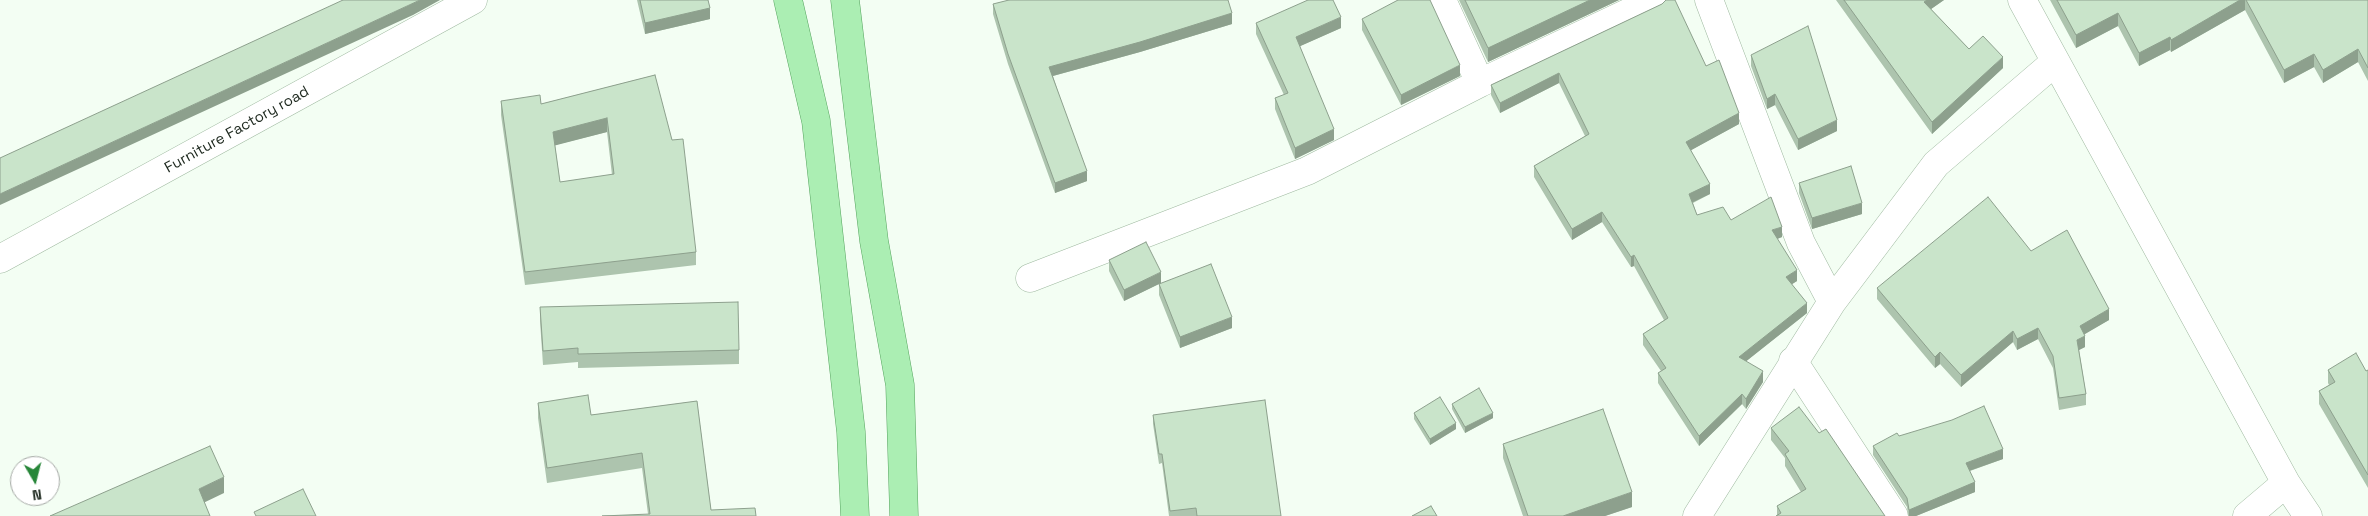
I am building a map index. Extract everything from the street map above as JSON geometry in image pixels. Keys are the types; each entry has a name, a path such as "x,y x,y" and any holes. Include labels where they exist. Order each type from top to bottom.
{"main road":[{"path":"788,0 816,120 851,432 855,516"},
{"path":"845,0 874,241 900,385 904,516"}],"street":[{"name":"Furniture Factory road","path":"0,260 473,0"},
{"path":"1442,0 1480,83"},
{"path":"1030,278 1307,171 1480,83 1655,0"},
{"path":"1709,0 1801,243 1832,302"},
{"path":"2022,0 2286,483 2308,516"},
{"path":"1697,516 1832,302 1936,164 2056,62"},
{"path":"1793,362 1894,516"},
{"path":"2247,516 2286,483"}],"building":[{"path":"343,0 420,0 0,194 0,158"},
{"path":"640,0 708,0 710,8 645,23"},
{"path":"1009,0 1228,0 1232,13 1140,42 1049,67 1087,171 1055,183 1008,54 993,4"},
{"path":"1308,0 1333,0 1341,17 1296,37 1334,129 1295,148 1275,98 1288,93 1256,23"},
{"path":"1398,0 1430,0 1460,65 1401,95 1362,19"},
{"path":"1465,0 1590,0 1488,48"},
{"path":"1666,0 1675,0 1706,66 1719,60 1739,113 1686,142 1710,184 1689,194 1697,215 1723,207 1731,220 1771,197 1782,227 1772,230 1797,270 1786,277 1807,303 1739,357 1763,371 1746,399 1742,394 1699,436 1658,373 1666,368 1643,334 1668,318 1634,255 1631,257 1602,212 1572,229 1534,166 1589,134 1559,73 1500,103 1491,85 1662,4"},
{"path":"1844,0 1927,0 1924,2 1969,49 1983,36 2003,57 1932,122"},
{"path":"2057,0 2240,0 2171,40 2170,37 2139,53 2118,13 2076,35"},
{"path":"2246,0 2368,0 2368,68 2358,49 2323,70 2314,54 2284,70"},
{"path":"1808,26 1837,120 1798,139 1775,94 1767,99 1751,55"},
{"path":"655,75 672,140 683,139 696,252 525,272 501,101 540,95 541,104","holes":["607,118 614,174 560,182 553,132"]},
{"path":"1851,166 1862,203 1812,218 1799,183"},
{"path":"1988,197 2031,251 2067,230 2109,309 2080,326 2085,336 2077,340 2086,394 2059,398 2053,356 2038,328 2017,339 2013,331 1961,375 1940,352 1935,357 1877,288"},
{"path":"1146,242 1161,272 1124,290 1109,260"},
{"path":"1211,264 1232,317 1180,337 1159,284"},
{"path":"738,302 739,350 578,354 578,348 543,351 540,307"},
{"path":"2356,353 2366,371 2368,370 2368,475 2319,391 2335,382 2328,370"},
{"path":"1479,388 1493,413 1465,427 1452,404"},
{"path":"588,395 591,415 697,401 711,510 755,508 756,516 602,516 650,514 642,453 547,468 538,403"},
{"path":"1440,397 1456,423 1430,439 1414,413"},
{"path":"1265,400 1281,516 1197,516 1196,508 1170,511 1162,454 1159,454 1153,415"},
{"path":"1984,406 2003,449 1966,463 1975,482 1909,510 1907,498 1873,446 1897,433 1899,436 1952,420"},
{"path":"1799,407 1819,433 1826,429 1885,516 1776,516 1781,513 1777,506 1806,489 1785,454 1789,451 1771,428"},
{"path":"1603,409 1632,492 1563,516 1528,516 1503,444"},
{"path":"210,446 224,477 199,489 210,516 50,516"},
{"path":"303,489 316,516 256,516 254,512"},
{"path":"1431,506 1437,516 1412,516"}]}
